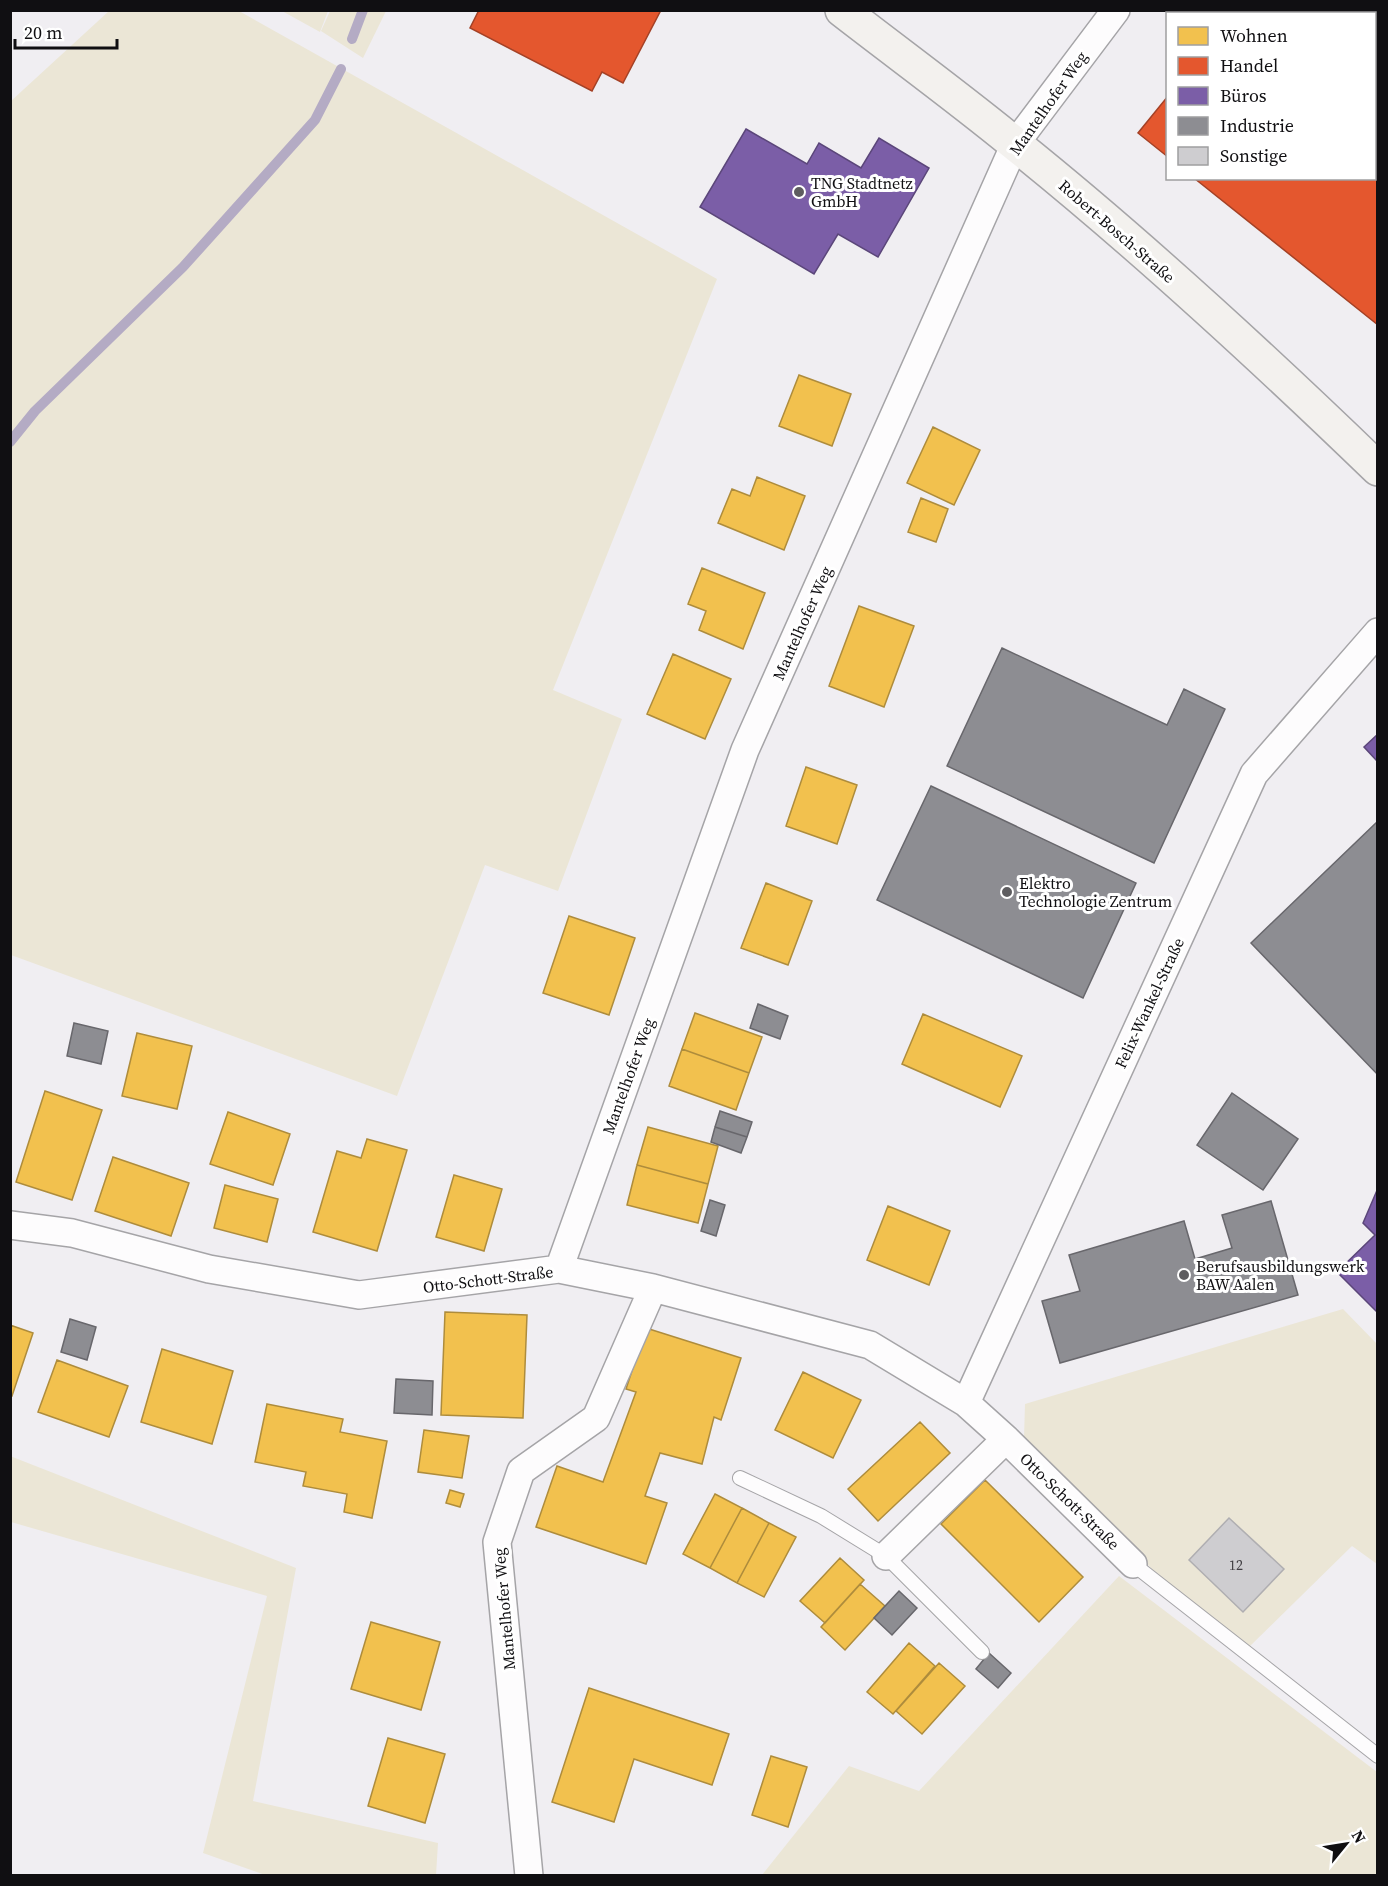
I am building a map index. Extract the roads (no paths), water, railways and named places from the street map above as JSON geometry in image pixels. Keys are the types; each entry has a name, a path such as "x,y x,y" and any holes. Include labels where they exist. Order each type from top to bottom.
{"street":[{"name":"Robert-Bosch-Straße","path":"842,10 1016,144 1181,286 1377,468"},
{"name":"Mantelhofer Weg","path":"559,1269 745,750 1016,144 1116,10"},
{"name":"Felix-Wankel-Straße","path":"966,1403 1254,774 1377,632"},
{"name":"Otto-Schott-Straße","path":"10,1225 72,1233 208,1269 359,1295 559,1269 653,1288 870,1345 966,1403 1006,1439 1133,1564"},
{"name":"Mantelhofer Weg","path":"529,1875 497,1542 521,1471 596,1418 653,1288"},
{"name":"Otto-Schott-Straße","path":"886,1556 1006,1439"}],"lane":[{"path":"740,1478 821,1516 886,1556 982,1653"},
{"path":"1133,1564 1377,1756"}],"waterway":[{"path":"352,39 363,10"},
{"path":"10,442 35,411 183,267 315,120 341,69"}],"place":[{"name":"TNG Stadtnetz GmbH","path":"799,192"},
{"name":"Elektro Technologie Zentrum","path":"1007,892"},
{"name":"Berufsausbildungswerk BAW Aalen","path":"1184,1275"}]}
